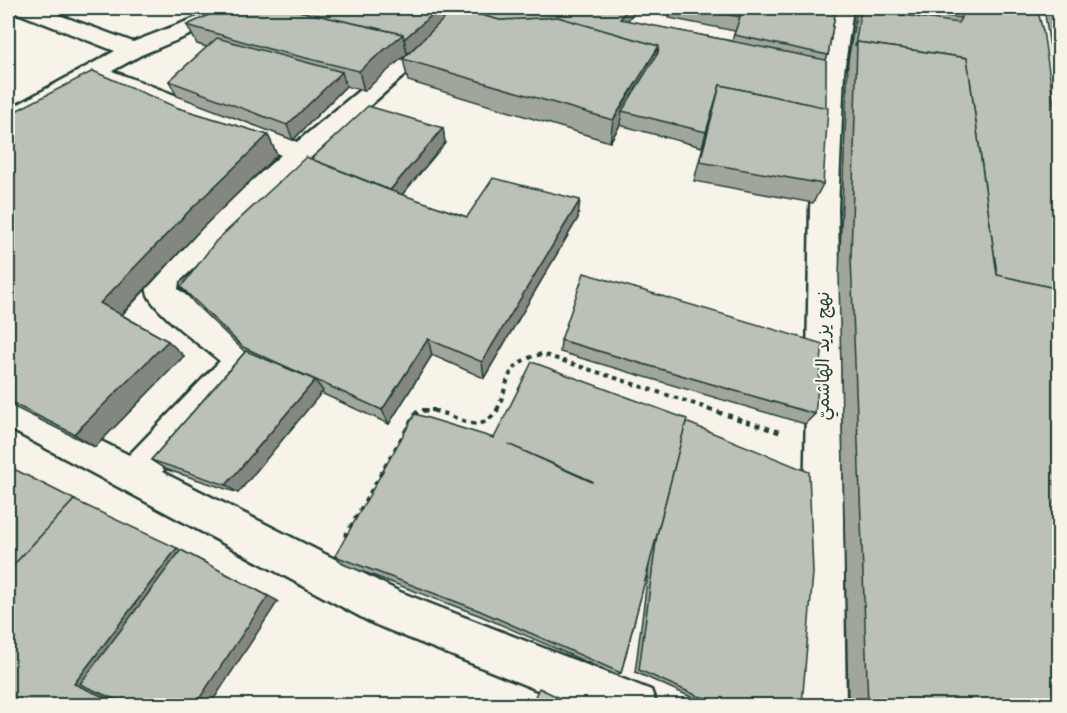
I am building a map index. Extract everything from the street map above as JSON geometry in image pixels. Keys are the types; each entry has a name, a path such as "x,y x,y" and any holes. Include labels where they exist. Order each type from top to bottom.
{"street":[{"path":"22,8 133,50"},
{"path":"10,116 133,50 238,8"},
{"path":"135,475 239,364 238,357 165,296 162,291 164,277 300,153 471,8"},
{"name":"نهج يزيد الهاشميّ","path":"823,705 824,208 833,72 843,8"},
{"path":"1037,8 1053,65 1059,131"},
{"path":"93,72 300,153"},
{"path":"8,411 389,609 635,705"}],"path":[{"path":"324,574 416,413 430,409 466,423 484,423 495,413 514,363 527,355 542,354 822,447"}],"building":[{"path":"224,8 285,8 403,34 359,71 269,49 187,25"},
{"path":"285,8 440,8 404,39 403,34"},
{"path":"455,8 500,20 558,17 659,46 613,120 403,59"},
{"path":"464,8 628,8 620,19 826,60 826,108 720,85 706,132 622,111 658,53 659,46 558,17 500,20 462,10"},
{"path":"691,8 743,8 740,17"},
{"path":"743,8 836,8 828,55 734,35"},
{"path":"887,8 960,8 961,18"},
{"path":"960,8 1037,8 1043,31 1059,138 1059,289 997,275 967,58 857,42 855,46 861,9 958,23 961,18"},
{"path":"217,38 342,72 287,125 169,81"},
{"path":"857,42 967,58 997,275 1059,289 1059,705 868,705 851,258"},
{"path":"93,71 178,108 268,135 190,210 100,303 168,341 74,434 8,401 8,115"},
{"path":"720,85 828,108 823,184 700,162"},
{"path":"368,106 443,128 390,190 311,159"},
{"path":"306,157 386,189 467,217 493,178 580,200 482,362 428,339 382,410 243,347 181,287 216,241"},
{"path":"584,273 823,344 815,414 561,340"},
{"path":"246,351 315,380 226,485 151,460"},
{"path":"532,362 687,419 621,673 478,610 335,556 415,414 494,438","holes":["508,444 592,481 592,482"]},
{"path":"686,422 809,472 813,573 802,705 736,705 698,696 639,670 657,535"},
{"path":"8,466 77,501 74,500 8,571"},
{"path":"74,500 177,548 74,684 113,701 109,705 8,705 8,571"},
{"path":"181,550 268,596 195,705 116,705 119,701 80,684"},
{"path":"539,688 574,705 531,705"}]}
